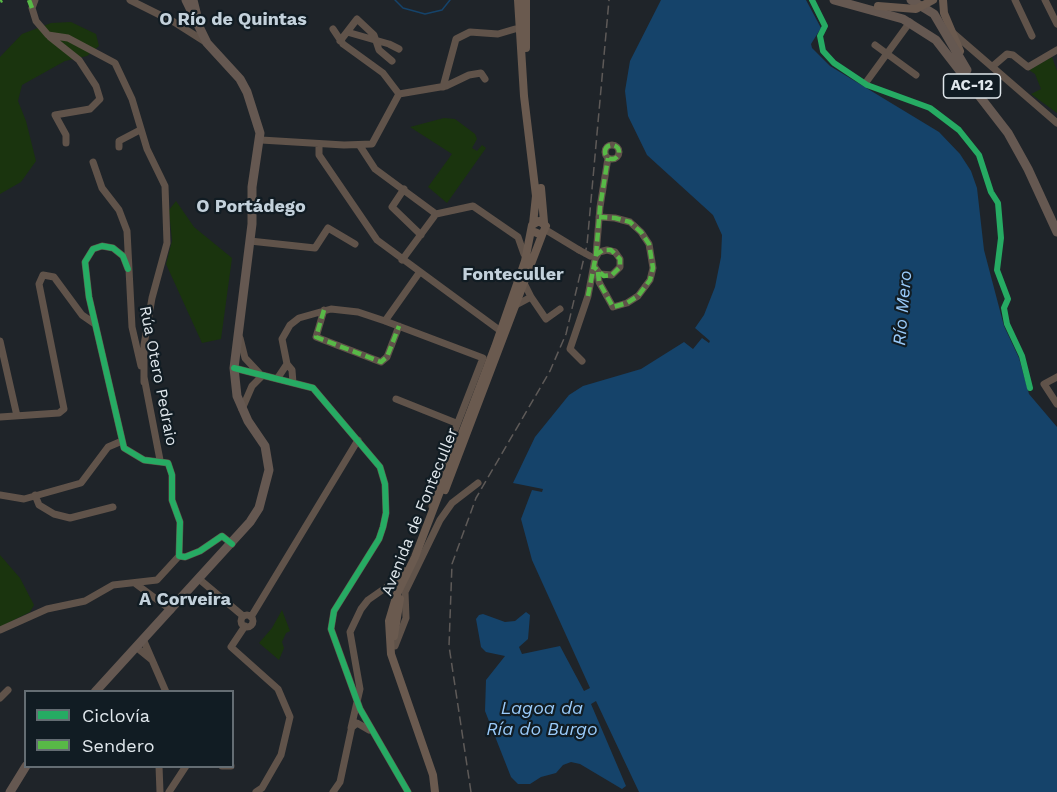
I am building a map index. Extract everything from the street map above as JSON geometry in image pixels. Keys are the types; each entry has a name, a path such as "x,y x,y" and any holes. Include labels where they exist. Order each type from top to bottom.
{"highway":[{"path":"179,0 207,43 227,64"},
{"path":"186,0 207,43"},
{"path":"97,690 143,646 171,610 256,515 269,470 265,446 242,409 235,384 234,368 250,241 252,187 261,140 247,92 197,18 192,0"},
{"name":"AC-12","path":"834,0 910,22 928,33 942,47 1008,134 1057,232"},
{"name":"AC-12","path":"911,0 934,14 969,74 1018,140 1057,221"},
{"path":"10,792 25,768"}],"main road":[{"path":"516,0 515,29 524,72"},
{"path":"516,0 533,152"},
{"path":"524,72 526,0"},
{"path":"526,20 530,0"},
{"path":"839,0 916,9 933,0"},
{"path":"943,0 944,13 969,74"},
{"name":"Avenida de Fonteculler","path":"435,792 433,775 392,645 388,621 397,594 415,557 442,473 544,229 533,152"},
{"name":"Avenida de Fonteculler","path":"435,792 432,761 392,645 407,581 480,403 516,305 532,230 536,196 533,152"},
{"path":"532,230 538,221 544,229"},
{"path":"532,230 544,229"},
{"path":"442,473 467,435"}],"street":[{"path":"35,0 32,8 36,21 89,72 100,99 90,109 55,115 66,135 66,143"},
{"path":"130,0 174,22 207,43"},
{"path":"1015,0 1032,36"},
{"path":"1045,0 1057,24"},
{"path":"340,41 357,19 374,35 379,50 392,61"},
{"path":"867,81 910,22"},
{"path":"333,29 340,41 383,73 399,94"},
{"path":"443,87 456,39 470,32 498,34 515,29"},
{"path":"951,31 1057,123"},
{"path":"347,32 399,49"},
{"path":"48,35 68,38 116,63 132,99 140,130 165,186 167,243 152,298 144,345 144,382"},
{"path":"875,45 916,75"},
{"path":"993,66 1007,54 1013,55 1028,67 1056,54"},
{"path":"399,94 443,87 469,75 481,73 485,78"},
{"path":"261,140 360,146 372,144 399,94"},
{"path":"119,147 119,141 140,130"},
{"path":"319,144 319,155 377,240 501,332"},
{"path":"360,146 375,169 436,214"},
{"path":"582,361 570,349 588,296 595,262 608,158"},
{"name":"Rúa Otero Pedraio","path":"93,162 102,188 119,210 127,231 132,327 160,460 168,463 172,475 170,489 180,522 179,556"},
{"path":"404,189 392,207 421,235"},
{"path":"405,262 411,249 436,214 473,206 518,237 524,249 520,284 546,319 561,309"},
{"path":"544,229 595,262 599,282 613,307 627,303 638,296 650,280 653,268 649,244 641,232 630,222 599,217"},
{"path":"250,241 315,248 328,228 355,244"},
{"path":"518,237 532,230"},
{"path":"128,269 123,256 113,248 102,246 93,249 85,262 95,324 122,441 131,454 144,460 160,460"},
{"path":"385,321 419,273"},
{"path":"0,417 59,412 65,406 40,278 46,274 54,277 82,315 95,324"},
{"path":"516,305 531,297"},
{"path":"241,308 242,348 248,363 262,376"},
{"path":"324,310 316,338 381,362 387,357 399,326"},
{"path":"293,383 286,372 287,364 282,339 290,325 299,318 324,310 358,312 488,360"},
{"name":"Avenida de Fonteculler","path":"488,360 501,332 513,315"},
{"path":"0,341 16,416"},
{"path":"480,403 479,396 488,360"},
{"path":"442,473 456,423 488,360"},
{"path":"277,379 287,364"},
{"path":"234,368 313,388 320,393 380,467 385,484 386,513 379,539 334,611 333,639 363,714 408,792"},
{"path":"242,409 252,386 262,376"},
{"path":"1057,376 1044,384 1057,404"},
{"path":"396,399 456,423"},
{"path":"256,792 262,788 281,755 290,726 290,717 278,688 231,647 245,626 251,624 252,617 358,440"},
{"path":"0,495 24,499 81,483 108,447 122,441"},
{"path":"397,622 405,592 440,520 452,503 477,483"},
{"path":"35,495 39,504 54,514 70,518 113,507"},
{"path":"0,630 47,609 85,601 113,585 157,580 179,556 185,557 222,536 231,544"},
{"path":"333,792 340,782 356,699 360,689 350,644 352,624 368,600 401,577 415,557"},
{"path":"200,579 243,616 252,617"},
{"path":"136,584 171,610"},
{"path":"397,594 397,622"},
{"path":"243,616 241,621 245,626"},
{"path":"143,646 157,667 165,690"},
{"path":"0,698 8,690"},
{"path":"351,728 363,714"},
{"path":"351,728 357,723 362,723 377,738"},
{"path":"159,768 160,792"},
{"path":"169,792 185,768"},
{"path":"398,774 402,792"}],"green space":[{"path":"71,22 96,34 99,46 87,56 65,61 22,85 18,101 26,121 36,161 21,182 0,194 0,57 22,34 51,23"},
{"path":"1052,57 1057,71 1057,113 1031,94 1041,89 1035,74 1029,70"},
{"path":"444,118 455,119 475,134 477,139 472,148 477,151 482,145 486,148 447,203 428,187 452,154 410,127"},
{"path":"176,201 194,227 232,258 221,339 202,343 166,264 172,241 169,210"},
{"path":"0,555 20,578 34,605 30,612 0,627"},
{"path":"282,610 290,631 286,633 282,642 284,648 279,660 259,643 272,628"}],"water":[{"path":"661,0 806,0 821,28 811,44 812,48 830,66 939,132 960,154 971,171 977,188 984,250 1004,326 1019,358 1029,394 1057,427 1057,792 639,792 596,701 591,704 626,786 622,789 580,764 571,762 563,765 556,773 541,777 530,784 518,784 511,777 485,711 486,680 505,656 486,652 481,647 476,619 479,615 483,614 505,622 515,621 526,612 530,615 528,639 519,647 522,654 560,646 584,691 590,688 532,560 521,519 532,490 542,492 543,489 513,483 535,437 569,395 583,386 641,369 684,342 693,349 702,338 709,343 710,341 695,328 704,315 715,287 721,257 722,235 713,215 647,155 628,116 625,91 630,61"}],"waterway":[{"path":"395,0 403,8 425,14 442,10 450,0"}],"railway":[{"path":"471,792 449,646 452,564 476,498 550,371 566,334 587,245 609,0"}],"marked path":[{"path":"29,0 32,8"},
{"path":"609,145 615,145 619,152 615,159 609,159 605,155 605,149 609,145"},
{"path":"596,255 600,207 608,158"},
{"path":"598,272 599,282 613,307 627,303 638,296 650,280 653,268 649,244 641,232 630,222 599,217"},
{"path":"588,296 596,255 603,250 611,250 620,259 620,267 612,275 604,276 595,268"},
{"path":"324,310 316,337 381,362 387,357 399,326"}],"cycle path":[{"path":"812,0 825,26 820,36 823,51 834,63 867,85 930,108 959,130 979,155 991,192 998,203 1001,238 997,270 1008,299 1004,308 1007,324 1022,356 1030,388"},
{"path":"128,269 123,256 113,248 102,246 93,249 85,262 89,297 124,448 144,460 168,463 172,475 172,500 180,522 179,556 185,557 200,551 222,536 232,544"},
{"path":"234,368 313,388 380,467 385,484 386,513 383,527 379,539 334,611 331,629 360,709 408,792"}],"district":[{"name":"O Río de Quintas","path":"233,20"},
{"name":"O Portádego","path":"251,207"},
{"name":"Fonteculler","path":"513,275"},
{"name":"A Corveira","path":"185,600"}],"water label":[{"name":"Río Mero","path":"903,308"},
{"name":"Lagoa da Ría do Burgo","path":"542,719"}]}
